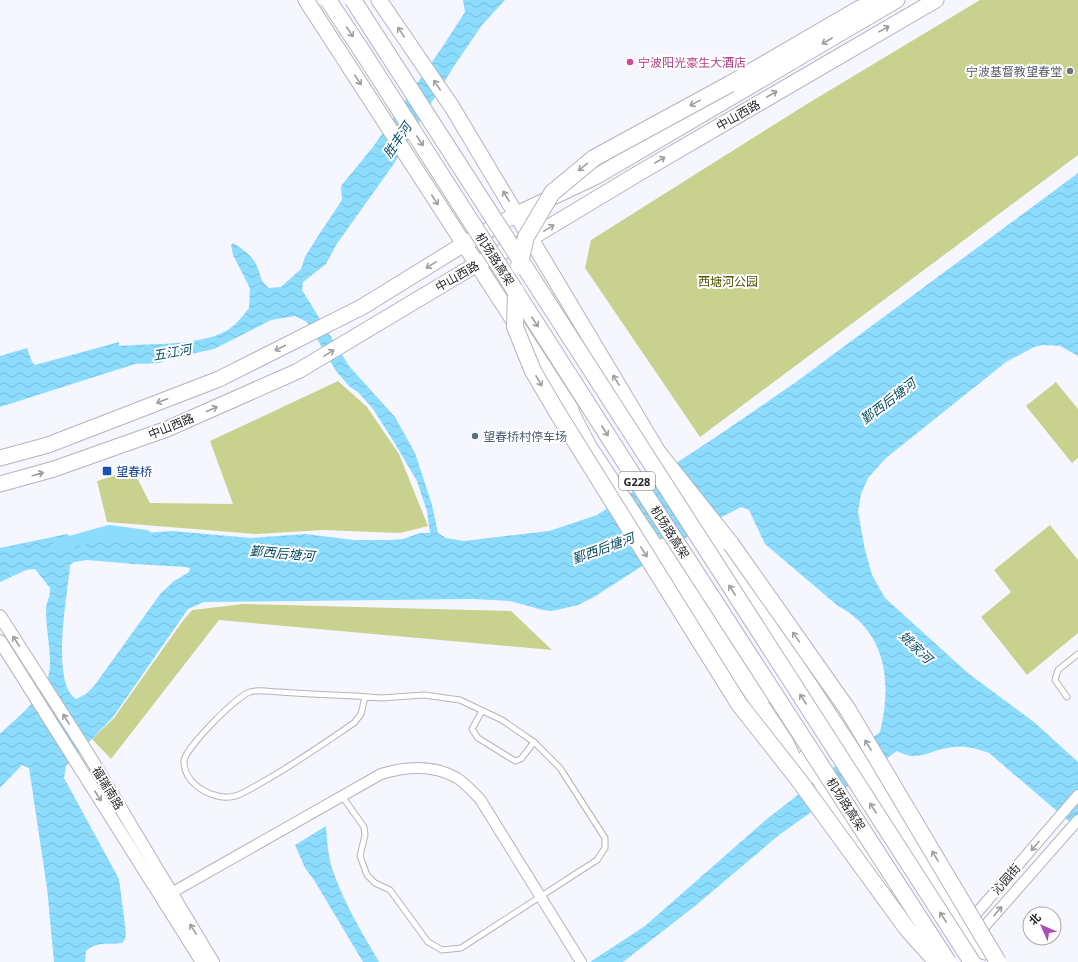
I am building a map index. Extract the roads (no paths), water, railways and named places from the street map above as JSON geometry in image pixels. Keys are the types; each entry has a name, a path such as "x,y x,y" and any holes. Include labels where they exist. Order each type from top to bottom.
{"highway":[{"name":"机场路高架","path":"328,0 948,962"},
{"name":"机场路高架","path":"353,0 972,962"},
{"path":"882,0 859,9 730,84 594,158 552,193 526,237 517,275 515,327 533,371 557,412 731,690 810,794 908,930 937,962"},
{"path":"564,399 588,446 785,742 810,794"},
{"path":"658,452 731,544 848,710 998,962"}],"main road":[{"path":"306,0 564,399 755,679 810,763 929,962"},
{"path":"379,0 452,107 518,214 658,452 991,962"},
{"name":"中山西路","path":"0,458 48,445 218,379 362,307 464,244 518,214 597,176 897,0"},
{"name":"中山西路","path":"0,484 54,469 167,429 298,371 477,264 531,238 639,173 936,0"}],"street":[{"name":"福瑞南路","path":"0,616 87,752 202,962"},
{"name":"福瑞南路","path":"0,641 77,763 167,896 214,962"},
{"path":"167,896 381,774 401,768 418,767 438,770 457,779 480,799 578,958"},
{"name":"沁园街","path":"954,962 970,932 1078,795"},
{"name":"沁园街","path":"933,962 970,932 1075,824"}],"lane":[{"path":"1067,697 1055,680 1058,670 1078,654"},
{"path":"342,796 364,827 365,835 360,856 367,875 374,883 390,890 428,942 442,950 461,948 597,860 605,848 605,838 560,768 534,742 502,720 460,700 424,695 381,698 365,697 250,692 241,697 196,740 186,752 184,761 185,770 194,784 206,793 219,798 235,796 275,775 354,723 361,714 365,697"},
{"path":"482,711 472,729 473,734 515,761 521,759 534,742"}],"water":[{"path":"463,0 505,0 482,25 454,66 393,165 336,245 326,264 303,282 302,290 349,366 395,417 415,453 432,505 438,533 446,538 464,541 549,531 597,515 719,435 796,382 1078,173 1078,356 1060,346 1042,345 1034,347 1006,362 886,458 868,478 861,494 858,512 865,550 872,575 885,598 969,674 1034,722 1078,762 1078,829 989,753 974,748 964,747 947,748 917,756 911,756 897,751 779,835 695,906 623,962 590,962 645,926 768,818 880,732 884,714 885,677 882,660 876,644 867,630 854,617 838,606 765,544 749,510 741,507 701,528 594,597 578,605 552,611 510,601 472,599 204,602 188,609 113,717 66,766 64,778 119,879 126,933 125,939 122,943 99,945 90,948 86,951 85,962 54,962 47,888 29,768 22,765 0,788 0,734 32,704 39,695 49,676 50,658 46,609 50,588 35,569 26,570 0,582 0,548 67,534 77,542 82,542 116,535 172,531 251,538 305,534 354,540 403,539 420,533 430,533 427,511 417,481 394,442 373,409 336,371 307,322 295,316 271,320 214,349 168,359 160,363 135,364 0,407 0,356 27,348 32,362 35,365 119,342 119,346 195,341 222,333 233,326 249,308 250,288 233,255 231,245 233,243 237,245 251,257 263,281 269,288 281,287 301,269 305,257 342,200 341,186 373,147 465,12","holes":["87,560 190,568 189,572 174,581 161,593 94,686 86,694 76,699 68,690 64,675 62,657 62,636 70,565 74,562"]},
{"path":"326,826 330,860 337,883 354,918 379,962 363,962 314,880 305,868 295,845"}],"waterway":[{"name":"鄞西后塘河","path":"59,545 109,531 146,536"}],"place":[{"name":"宁波阳光豪生大酒店","path":"630,62"},
{"name":"宁波基督教望春堂","path":"1070,71"},
{"name":"望春桥村停车场","path":"475,436"},
{"name":"望春桥","path":"107,471"}],"water label":[{"name":"胜丰河","path":"397,140"},
{"name":"五江河","path":"172,352"},
{"name":"姚家河","path":"916,647"}],"park label":[{"name":"西塘河公园","path":"728,281"}]}
